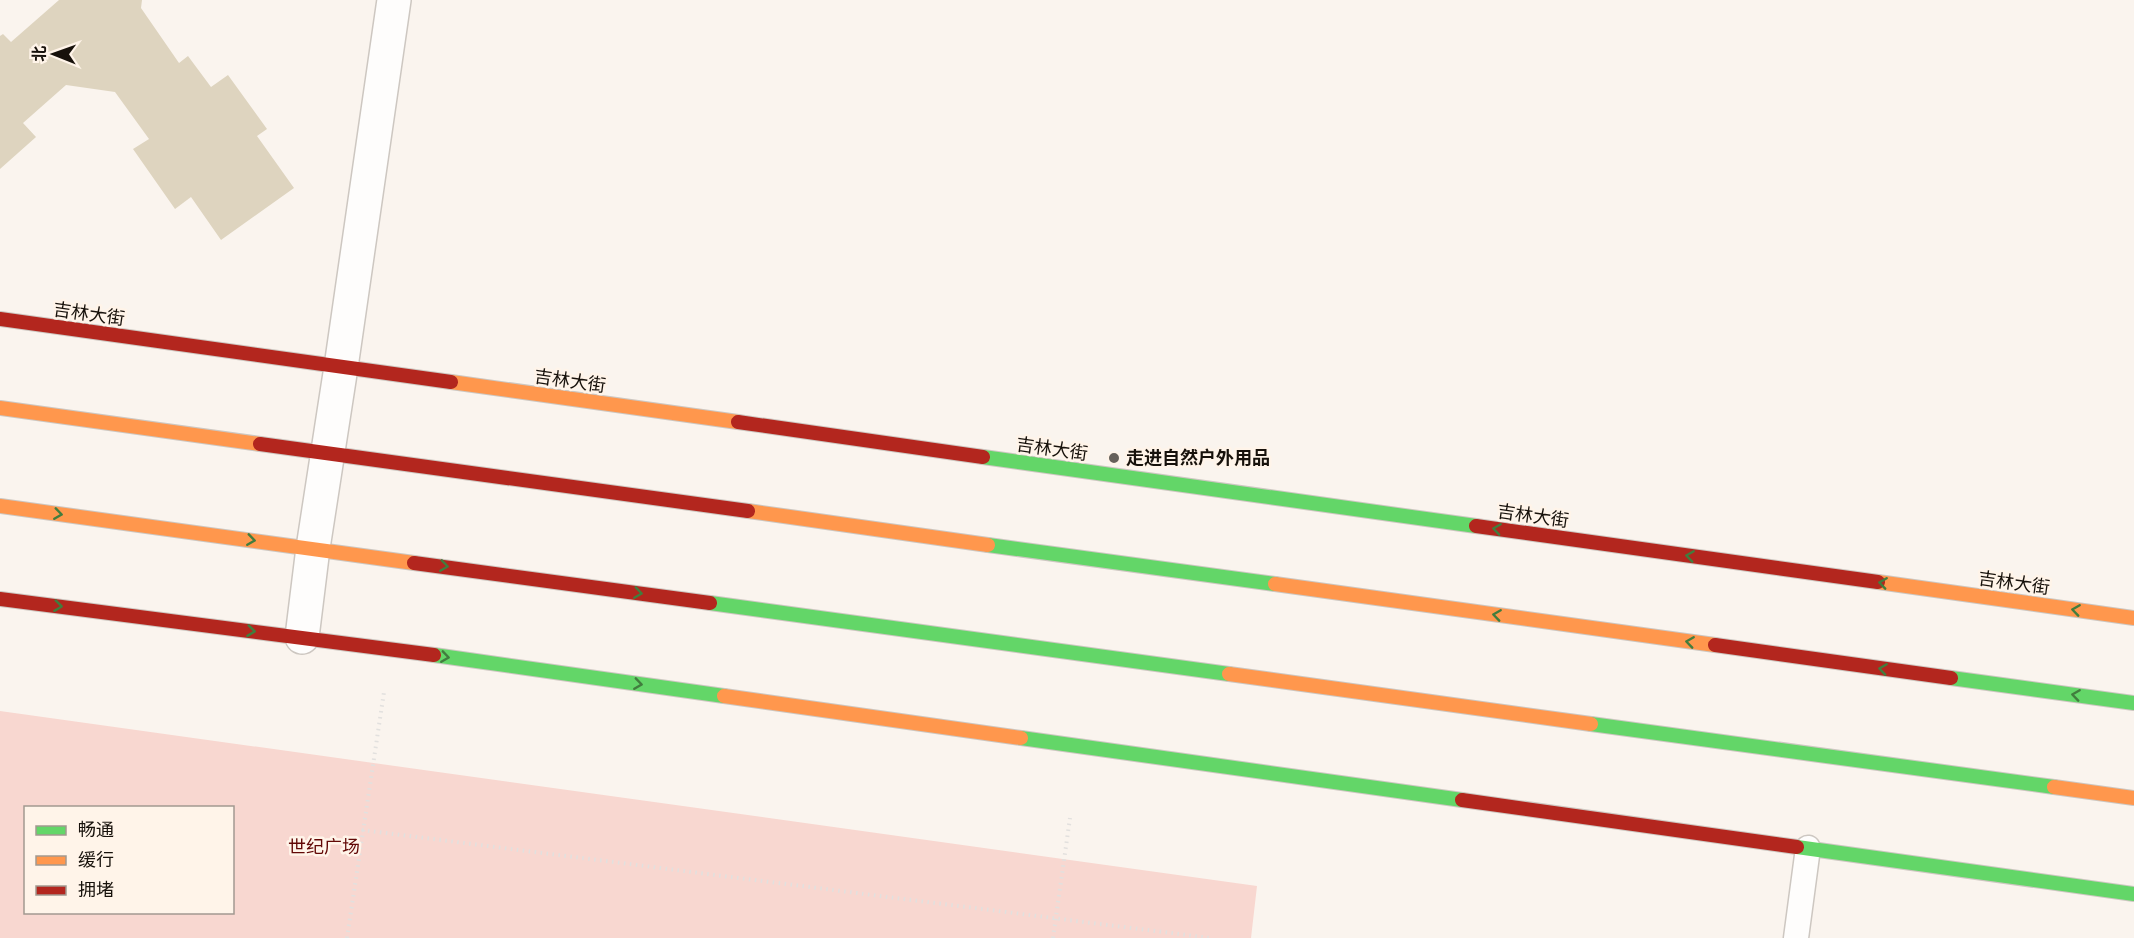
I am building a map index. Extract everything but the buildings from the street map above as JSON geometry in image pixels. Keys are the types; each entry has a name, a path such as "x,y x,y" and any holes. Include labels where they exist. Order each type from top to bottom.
{"street":[{"path":"302,637 313,548 394,0"},
{"name":"吉林大街","path":"0,319 2134,618"},
{"path":"0,408 2134,703"},
{"path":"0,506 2134,798"},
{"path":"0,599 390,649 2134,894"}],"lane":[{"path":"1796,938 1808,848"}],"path":[{"path":"347,938 390,649"},
{"path":"1053,938 1070,818"},
{"path":"362,830 1210,938"}],"green space":[{"name":"世纪广场","path":"0,711 1257,886 1251,938 0,938"}],"traffic: fast":[{"path":"983,457 1476,526"},
{"path":"988,545 1275,584"},
{"path":"710,603 1229,674"},
{"path":"434,655 724,696"},
{"path":"1951,678 2134,703"},
{"path":"1591,724 2054,787"},
{"path":"1021,738 1462,800"},
{"path":"1797,847 2134,894"}],"traffic: slow":[{"path":"451,382 738,422"},
{"path":"0,408 260,444"},
{"path":"0,506 414,563"},
{"path":"748,511 988,545"},
{"path":"1878,582 2134,618"},
{"path":"1275,584 1715,645"},
{"path":"1229,674 1591,724"},
{"path":"724,696 1021,738"},
{"path":"2054,787 2134,798"}],"traffic: jam":[{"path":"0,319 451,382"},
{"path":"738,422 983,457"},
{"path":"260,444 748,511"},
{"path":"1476,526 1878,582"},
{"path":"414,563 710,603"},
{"path":"0,599 434,655"},
{"path":"1715,645 1951,678"},
{"path":"1462,800 1797,847"}],"place":[{"name":"走进自然户外用品","path":"1114,458"}]}
